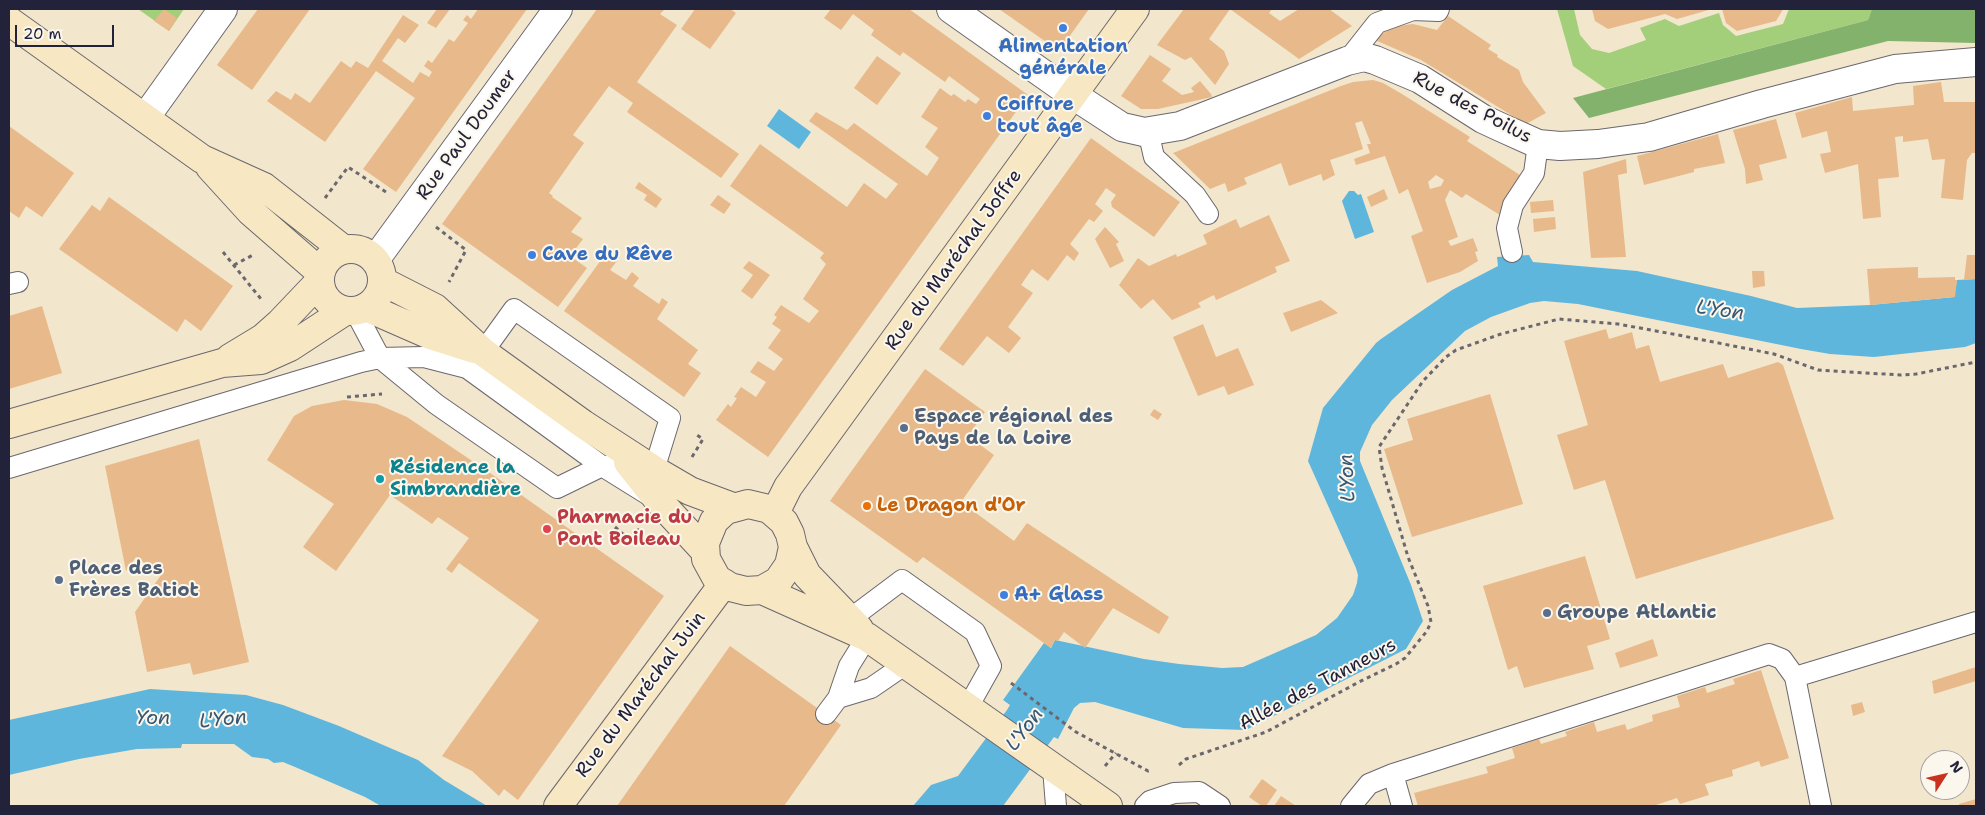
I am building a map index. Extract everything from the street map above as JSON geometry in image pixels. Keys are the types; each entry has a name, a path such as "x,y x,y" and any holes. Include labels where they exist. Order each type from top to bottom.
{"main road":[{"name":"Rue du Maréchal Joffre","path":"775,513 788,487 1135,9"},
{"path":"9,21 202,158 264,187 343,249"},
{"path":"202,158 250,212 320,277 323,296 339,309 356,310 483,352"},
{"path":"222,363 263,338 280,324 320,277 328,258 343,249 350,248 364,251 379,270 435,308 483,352 643,468 690,491 733,507"},
{"path":"9,424 222,363 261,360 290,347 378,296 379,270"},
{"path":"643,468 658,500 705,551"},
{"path":"859,628 762,590 746,591 730,588 724,584 713,573 706,559 707,535 714,521 726,510 748,504 755,504 775,513 788,528 793,547 808,575 859,628 906,664 1108,806"},
{"path":"762,590 778,580 784,573 792,556 793,547"},
{"name":"Rue du Maréchal Juin","path":"558,806 724,584"}],"street":[{"path":"145,118 223,9"},
{"name":"Rue Paul Doumer","path":"379,270 413,209 558,9"},
{"name":"Rue des Poilus","path":"951,9 1122,127 1148,131 1180,126 1347,60 1364,57 1420,79 1483,119 1538,144 1560,146 1598,144 1649,137 1762,104 1895,69 1976,62"}],"lane":[{"path":"1347,60 1377,23 1413,10 1438,11 1439,9"},
{"path":"1148,131 1154,157 1195,195 1208,214"},
{"path":"1512,252 1507,228 1513,206 1534,173 1538,144"},
{"path":"356,310 380,358 436,404 557,488 602,466 643,468 670,418 514,308 483,352"},
{"path":"9,468 360,362 380,358 424,357 467,368 602,466 658,500"},
{"path":"826,714 838,698 859,628 902,580 975,632 991,666 976,713"},
{"path":"1795,677 1976,622"},
{"path":"1350,806 1369,784 1393,774 1769,654 1782,659 1795,677 1821,806"},
{"path":"838,698 871,688 906,664"},
{"path":"1053,768 1056,806"},
{"path":"1393,774 1402,806"},
{"path":"1145,806 1150,801 1174,793 1199,792 1220,806"}],"path":[{"path":"308,221 348,167 413,209"},
{"path":"223,252 234,265"},
{"name":"Allée des Tanneurs","path":"1177,767 1186,759 1266,732 1358,682 1396,664 1405,658 1427,631 1431,622 1428,606 1408,556 1382,468 1379,447 1423,381 1446,357 1456,350 1501,334 1559,319 1618,324 1774,354 1818,370 1900,375 1916,374 1976,362"},
{"path":"1010,682 1076,732 1148,771 1158,769"}],"green space":[{"path":"138,9 184,9 169,31"},
{"path":"1557,9 1574,9 1580,35 1592,49 1609,53 1646,40 1640,28 1665,19 1679,26 1719,13 1723,25 1736,36 1783,24 1789,9 1872,9 1868,20 1606,89 1573,66"},
{"path":"1872,9 1976,9 1976,43 1888,41 1589,118 1573,98 1868,20"}],"water":[{"path":"779,109 811,132 799,149 767,126"},
{"path":"1349,191 1354,191 1358,195 1361,194 1374,232 1355,239 1342,201"},
{"name":"L'Yon","path":"1529,255 1533,262 1637,271 1797,308 1870,305 1954,297 1957,280 1976,279 1976,343 1965,347 1874,357 1830,354 1801,349 1578,304 1544,301 1530,303 1491,317 1465,331 1392,400 1372,425 1360,452 1360,461 1411,585 1423,621 1406,649 1246,730 1183,728 1095,702 1080,703 1074,708 1058,739 1054,737 1003,806 913,806 931,785 958,776 1007,710 1010,705 1003,700 1044,643 1051,648 1055,640 1144,659 1179,664 1222,668 1243,667 1316,635 1337,618 1353,595 1358,575 1308,461 1323,408 1381,339 1452,290 1498,266 1497,257"},
{"name":"Yon","path":"150,689 246,695 283,705 339,726 418,760 444,780 487,806 381,806 365,797 283,762 274,763 268,759 252,757 234,744 182,744 181,748 137,749 79,759 9,775 9,720"}],"building":[{"path":"164,9 177,18 169,31 154,21"},
{"path":"258,9 310,9 252,90 217,65"},
{"path":"437,9 450,9 436,28 427,23"},
{"path":"478,9 527,9 396,192 363,169 415,98 376,71 325,142 267,101 276,91 291,100 295,93 310,103 341,61 351,68 356,61 368,68 403,15 419,25 405,43 398,38 382,61 413,83 420,72 429,77 432,72 424,66 428,60 432,63 449,39 454,42 468,23 463,20 467,15 471,19"},
{"path":"597,9 665,9 660,14 677,25 637,82 739,154 721,178 627,112 633,103 609,86 573,135 584,143 549,193 582,218 571,232 583,239 570,256 587,268 558,307 442,224"},
{"path":"695,9 730,9 736,13 710,49 681,29"},
{"path":"831,9 909,9 1028,95 768,457 716,420 728,404 731,407 737,398 734,397 741,387 756,397 766,382 750,372 758,361 774,371 783,359 768,348 781,330 772,324 777,317 774,315 781,305 809,323 819,311 803,299 826,264 820,258 824,253 730,186 760,144 847,207 864,183 886,199 898,184 809,121 816,112 847,130 854,123 927,176 939,158 925,147 938,128 921,117 940,88 951,96 954,94 965,102 968,99 976,104 980,99 949,76 945,82 903,52 900,56 871,35 874,30 853,14 841,30 824,18"},
{"path":"999,9 1089,9 1059,51"},
{"path":"1184,9 1230,9 1209,39 1224,51 1229,64 1215,85 1191,57 1185,60 1157,45"},
{"path":"1230,9 1272,9 1269,13 1280,21 1299,9 1329,9 1352,26 1299,59"},
{"path":"1592,9 1712,9 1677,19 1665,14 1608,29 1595,21"},
{"path":"1722,9 1782,9 1782,11 1776,21 1737,31 1726,23"},
{"path":"1448,16 1491,45 1488,49 1498,55 1497,57 1519,70 1523,82 1546,113 1526,124 1421,60 1375,40 1391,27 1413,24 1437,30"},
{"path":"1150,55 1171,69 1162,81 1182,95 1194,92 1191,88 1200,81 1212,97 1158,109 1141,109 1121,96"},
{"path":"877,56 901,73 877,105 854,88"},
{"path":"1373,80 1383,83 1470,137 1467,141 1520,175 1504,201 1500,215 1466,194 1462,198 1450,190 1445,200 1458,237 1448,241 1451,246 1473,238 1478,251 1475,252 1478,261 1460,272 1427,283 1411,236 1423,231 1408,189 1399,194 1385,156 1356,165 1354,159 1370,153 1367,144 1371,144 1362,121 1355,123 1363,149 1330,160 1335,175 1323,181 1321,174 1289,186 1281,163 1244,178 1247,184 1228,192 1225,183 1210,189 1173,153 1353,82","holes":["1436,175 1444,180 1441,186 1430,189 1428,182"]},
{"path":"1941,82 1944,102 1976,102 1976,153 1972,153 1967,160 1963,200 1941,198 1945,159 1932,160 1928,139 1903,142 1903,136 1895,137 1899,177 1878,179 1881,217 1863,219 1858,164 1825,173 1820,154 1831,152 1827,131 1802,138 1795,113 1852,97 1853,111 1914,105 1913,86"},
{"path":"1776,119 1787,158 1759,165 1763,180 1746,184 1745,169 1733,130"},
{"path":"9,126 74,173 42,217 26,206 19,218 9,211"},
{"path":"1718,134 1725,163 1694,169 1694,172 1644,185 1637,156"},
{"path":"1091,138 1180,202 1154,237 1112,207 1111,202 1116,195 1106,188 1095,204 1103,211 1094,222 1089,219 1070,244 1079,253 1074,261 1067,255 1048,281 1032,269 1021,285 1033,293 1008,327 1021,338 1009,353 987,336 963,366 939,349"},
{"path":"1626,159 1627,173 1618,175 1626,257 1591,258 1583,172"},
{"path":"639,182 662,199 656,208 644,200 647,195 635,188"},
{"path":"1384,189 1388,199 1371,207 1367,197"},
{"path":"718,195 731,204 724,214 710,205"},
{"path":"109,197 233,286 201,331 185,319 177,332 59,249 92,205 100,211"},
{"path":"1553,200 1554,211 1531,213 1530,202"},
{"path":"1269,215 1290,261 1275,267 1277,272 1247,286 1216,300 1214,295 1198,303 1201,307 1172,320 1153,299 1141,309 1119,285 1138,258 1149,266 1176,254 1177,257 1207,244 1203,235 1236,219 1240,228"},
{"path":"1555,217 1556,229 1534,232 1533,219"},
{"path":"1105,227 1119,242 1116,244 1124,261 1110,268 1095,239"},
{"path":"609,249 620,257 610,270 626,280 632,272 639,278 633,286 659,304 662,298 668,302 657,319 698,350 688,364 701,373 684,397 564,311"},
{"path":"1967,255 1976,255 1976,279 1964,280"},
{"path":"749,261 770,275 752,299 741,291 753,275 743,268"},
{"path":"1918,267 1918,278 1955,277 1955,280 1957,280 1955,297 1870,305 1867,269"},
{"path":"1752,271 1764,271 1765,286 1753,288"},
{"path":"1321,300 1338,313 1291,332 1283,313"},
{"path":"42,306 62,373 9,389 9,316"},
{"path":"1203,324 1216,357 1238,348 1254,385 1228,395 1224,386 1198,396 1173,337"},
{"path":"1606,329 1609,339 1632,332 1636,349 1649,345 1660,382 1723,364 1728,378 1778,362 1783,365 1834,519 1636,579 1605,480 1574,490 1557,435 1588,425 1564,341"},
{"path":"925,369 985,412 968,436 994,455 961,502 1014,541 1027,523 1169,617 1159,634 1113,608 1085,648 1064,632 1058,641 1055,640 1051,648 923,557 917,563 830,501"},
{"path":"1490,394 1523,504 1412,537 1384,449 1413,440 1407,419"},
{"path":"344,400 377,404 407,417 493,475 664,596 518,800 504,789 499,796 472,771 442,756 539,620 459,563 452,573 446,569 469,538 438,517 432,524 390,495 336,571 303,547 334,504 267,460 294,416 312,406"},
{"path":"1154,409 1162,414 1158,420 1150,415"},
{"path":"199,439 249,662 193,675 190,663 147,672 135,612 161,575 136,557 126,571 105,466"},
{"name":"Groupe Atlantic","path":"1585,556 1610,639 1587,646 1594,669 1524,688 1517,666 1508,670 1483,586"},
{"path":"1653,639 1658,656 1620,668 1615,653"},
{"path":"730,646 841,725 784,806 617,806"},
{"path":"1976,667 1976,681 1934,694 1932,681"},
{"path":"1761,670 1789,758 1761,767 1759,761 1732,770 1733,776 1705,784 1709,795 1680,804 1677,798 1653,806 1418,806 1414,793 1488,773 1486,767 1515,758 1512,748 1539,739 1541,744 1567,736 1565,732 1594,722 1597,732 1625,724 1627,730 1653,721 1652,715 1680,707 1677,696 1705,687 1707,693 1735,684 1733,679"},
{"path":"1862,702 1865,712 1853,716 1851,705"},
{"path":"1262,779 1277,790 1266,806 1262,806 1249,797"},
{"path":"1281,796 1296,806 1274,806"},
{"path":"1976,799 1976,806 1959,806 1959,804"}],"place":[{"name":"Alimentation générale","path":"1063,28"},
{"name":"Coiffure tout âge","path":"987,116"},
{"name":"Cave du Rêve","path":"532,255"},
{"name":"Espace régional des Pays de la Loire","path":"904,428"},
{"name":"Résidence la Simbrandière","path":"380,479"},
{"name":"Le Dragon d'Or","path":"867,506"},
{"name":"Pharmacie du Pont Boileau","path":"547,529"},
{"name":"Place des Frères Batiot","path":"59,580"},
{"name":"A+ Glass","path":"1004,595"},
{"name":"Groupe Atlantic","path":"1547,613"}]}
